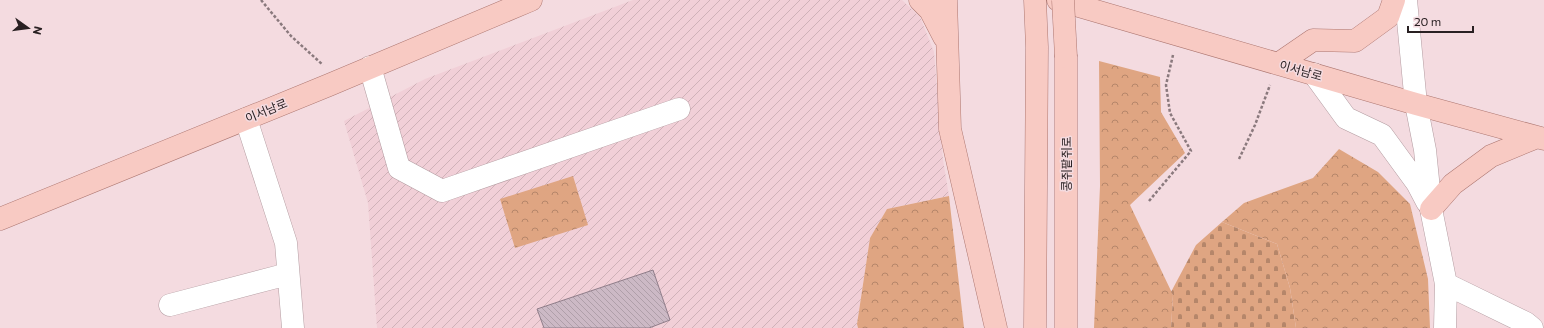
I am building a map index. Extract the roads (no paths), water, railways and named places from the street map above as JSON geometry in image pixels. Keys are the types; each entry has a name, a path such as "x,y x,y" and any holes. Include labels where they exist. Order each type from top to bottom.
{"main road":[{"name":"이서남로","path":"0,219 531,0"},
{"path":"920,0 930,10 947,44"},
{"path":"946,0 950,129 996,328"},
{"path":"1035,0 1035,328"},
{"name":"이서남로","path":"1058,0 1416,104 1541,138"},
{"name":"콩쥐팥쥐로","path":"1063,0 1066,57 1066,328"},
{"path":"1278,64 1313,40 1354,41 1388,18 1394,0"},
{"path":"1431,209 1453,184 1491,156 1541,138"}],"street":[{"path":"1406,0 1416,104 1425,150 1431,209 1446,284 1445,328"},
{"path":"370,67 399,168 442,191 678,109"},
{"path":"1314,74 1346,118 1382,135 1417,183 1431,209"},
{"path":"246,118 286,243 293,328"},
{"path":"170,305 288,274"},
{"path":"1446,284 1532,328"}]}
